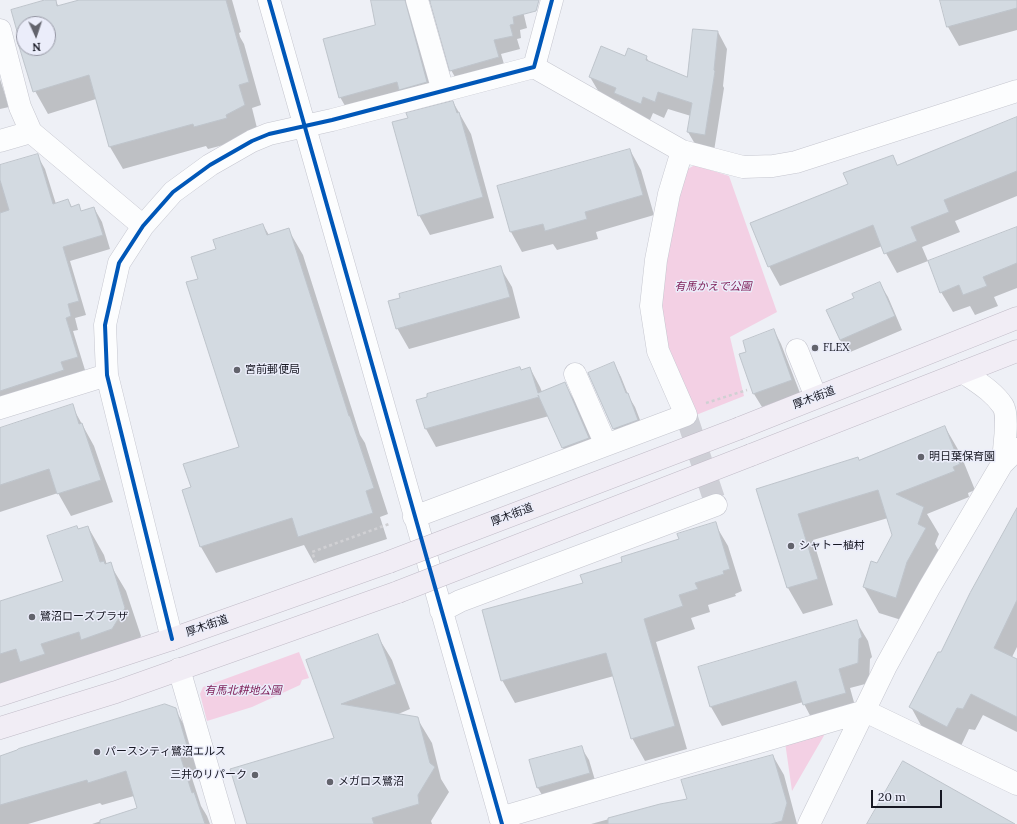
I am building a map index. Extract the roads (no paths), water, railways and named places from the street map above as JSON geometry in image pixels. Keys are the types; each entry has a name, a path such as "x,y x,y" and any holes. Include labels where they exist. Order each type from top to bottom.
{"highway":[{"name":"厚木街道","path":"0,695 172,639 389,562 740,428 1017,318"},
{"path":"0,728 116,692 398,592 1017,350"}],"street":[{"path":"269,0 501,821 865,711 1017,784"},
{"path":"417,0 443,91"},
{"path":"534,67 552,0"},
{"path":"0,30 20,107 31,132 144,226"},
{"path":"172,639 107,375 105,325 118,263 144,226 173,192 210,165 269,134 534,67 682,151 742,167 773,166 796,162 1017,91"},
{"path":"0,141 31,132"},
{"path":"414,517 686,415 658,351 651,306 656,260 667,202 682,151"},
{"path":"797,350 816,397"},
{"path":"963,372 986,388 1004,407 1006,432 1002,464"},
{"path":"575,374 606,445"},
{"path":"0,408 107,375"},
{"path":"809,824 886,666 929,588 1002,464 1017,449"},
{"path":"441,611 460,601 716,505"},
{"path":"179,669 224,824"}],"tunnel":[{"path":"686,415 716,505"}],"place":[{"name":"FLEX","path":"815,348"},
{"name":"宮前郵便局","path":"237,370"},
{"name":"明日葉保育園","path":"921,457"},
{"name":"シャトー植村","path":"791,546"},
{"name":"鷺沼ローズプラザ","path":"32,617"},
{"name":"パースシティ鷺沼エルス","path":"97,752"},
{"name":"三井のリパーク","path":"255,775"},
{"name":"メガロス鷺沼","path":"330,782"}],"park label":[{"name":"有馬かえで公園","path":"713,287"},
{"name":"有馬北耕地公園","path":"243,691"}]}
